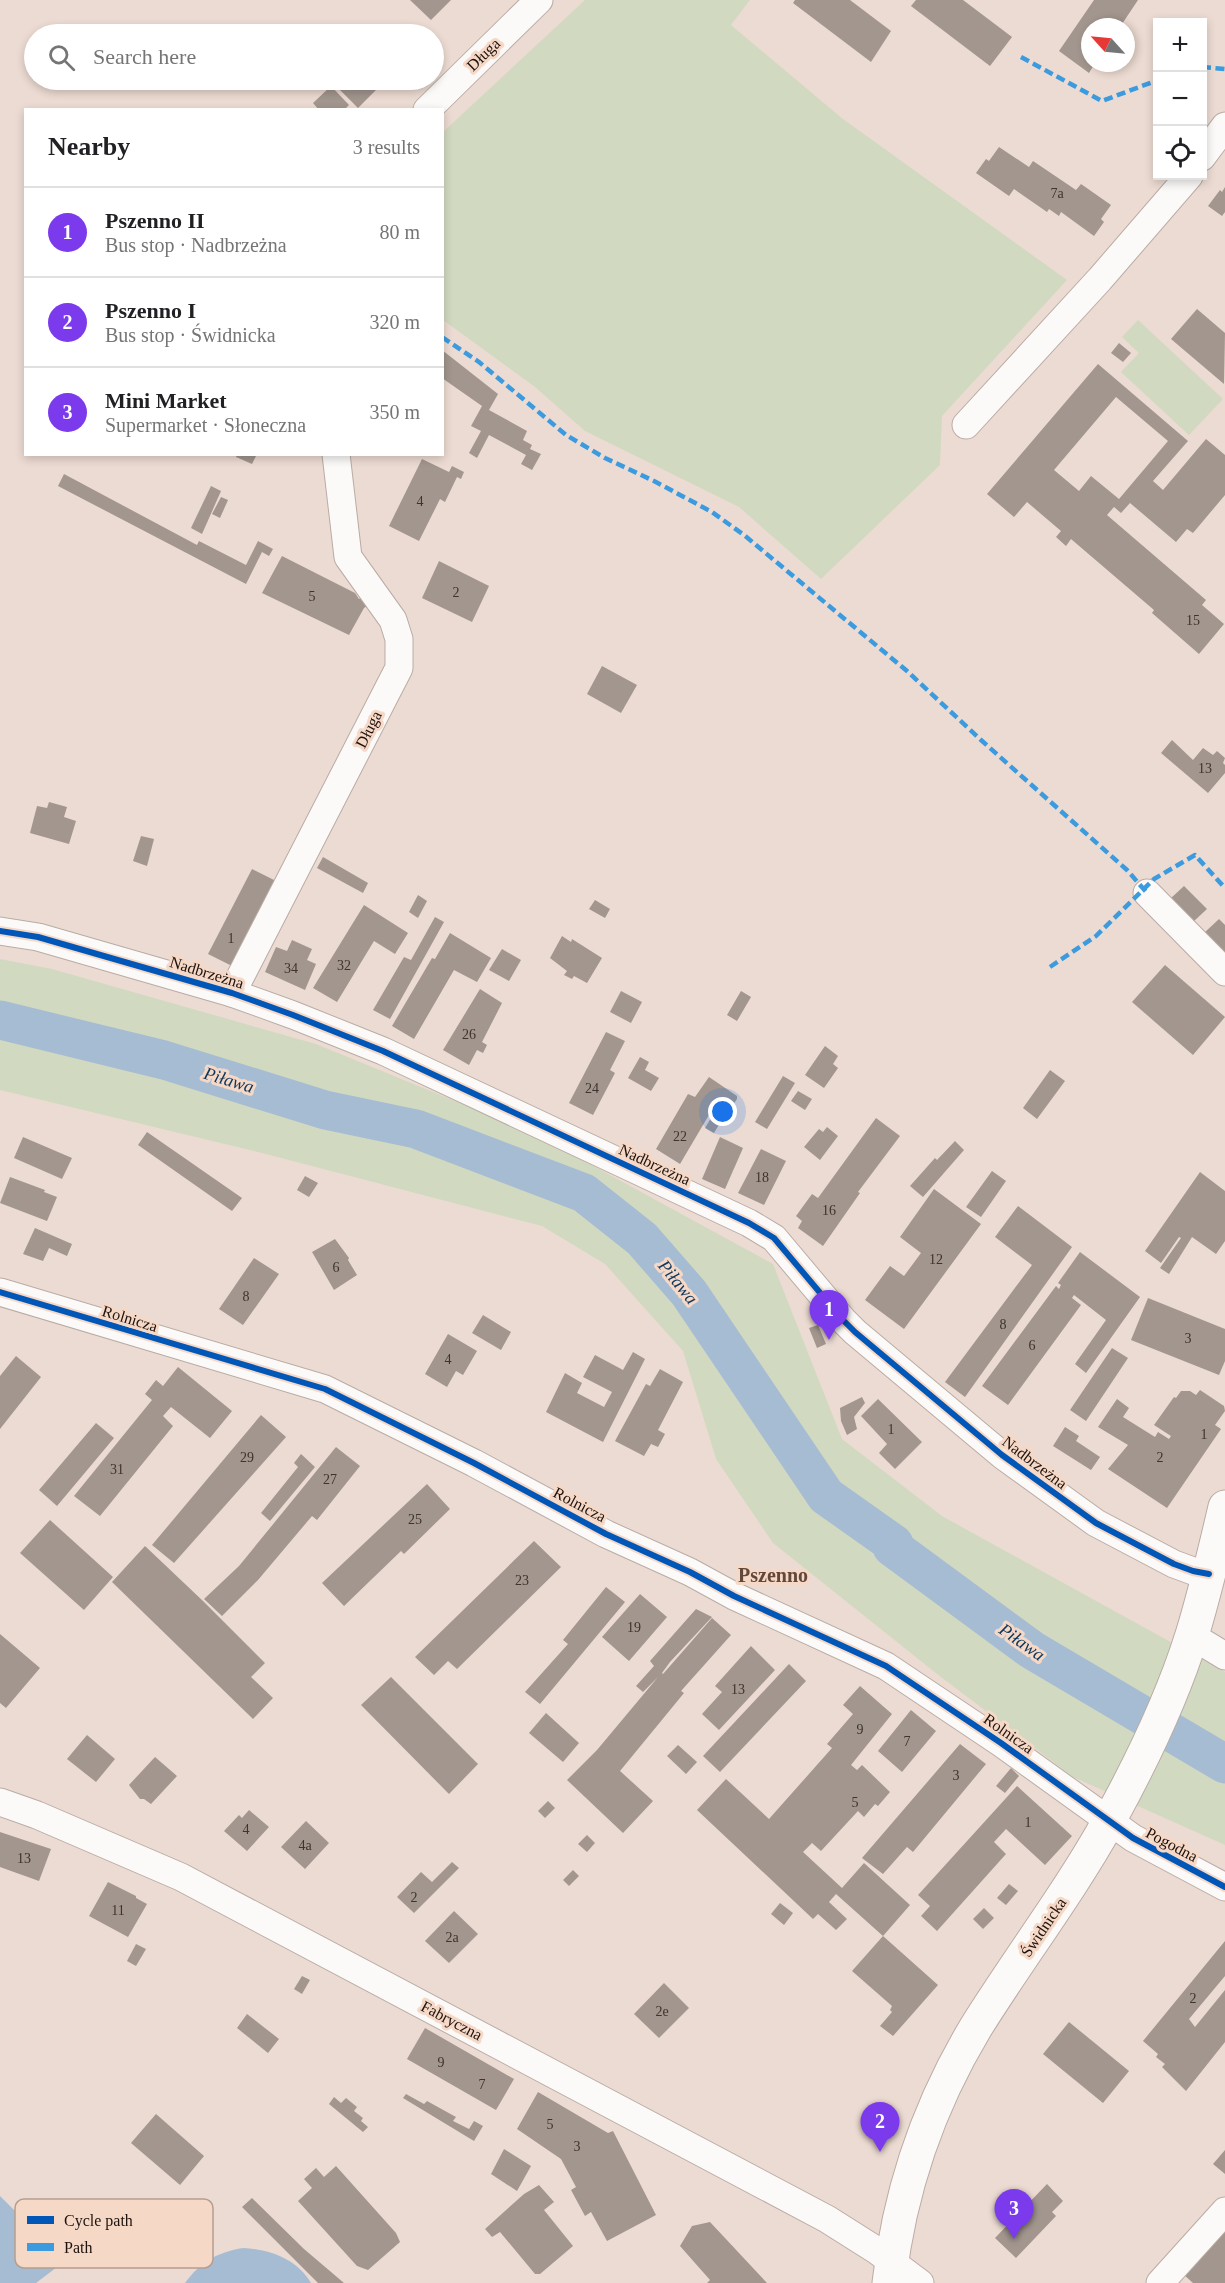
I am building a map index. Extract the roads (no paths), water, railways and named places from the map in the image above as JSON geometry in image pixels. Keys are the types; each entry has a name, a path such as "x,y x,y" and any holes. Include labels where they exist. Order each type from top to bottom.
{"main road":[{"name":"Świdnicka","path":"890,2273 914,2160 933,2114 979,2023 1081,1870 1117,1807 1153,1733 1189,1643 1225,1508"}],"street":[{"name":"Długa","path":"429,108 539,0"},
{"path":"1207,151 1225,126"},
{"path":"966,424 1100,279 1186,180"},
{"name":"Długa","path":"232,993 399,668 399,639 393,620 348,557 336,456"},
{"path":"1147,893 1225,972"},
{"name":"Nadbrzeżna","path":"0,931 38,937 232,993 293,1015 383,1051 729,1214 774,1238 843,1320 1002,1455 1096,1523 1174,1564 1209,1574"},
{"name":"Rolnicza","path":"0,1292 325,1389 474,1463 606,1533 690,1572 734,1596 886,1666 1010,1749 1117,1807"},
{"path":"1189,1643 1225,1656"},
{"name":"Fabryczna","path":"0,1802 181,1876 827,2219 890,2273 920,2283"},
{"name":"Pogodna","path":"1117,1807 1133,1838 1225,1887"},
{"path":"1160,2283 1225,2211"}],"water":[{"path":"0,2196 15,2211 15,2268 56,2268 36,2283 0,2283"},
{"path":"243,2248 273,2253 298,2268 311,2283 185,2283 198,2268 213,2268 213,2258"}],"waterway":[{"name":"Piława","path":"0,1020 164,1060 325,1110 416,1129 584,1193 642,1239 689,1293 826,1496 894,1544 892,1547 1032,1650 1225,1764"}],"place":[{"name":"Pszenno II","path":"829,1340"},
{"name":"Pszenno I","path":"880,2152"},
{"name":"Mini Market","path":"1014,2239"}],"district":[{"name":"Pszenno","path":"773,1575"}]}
